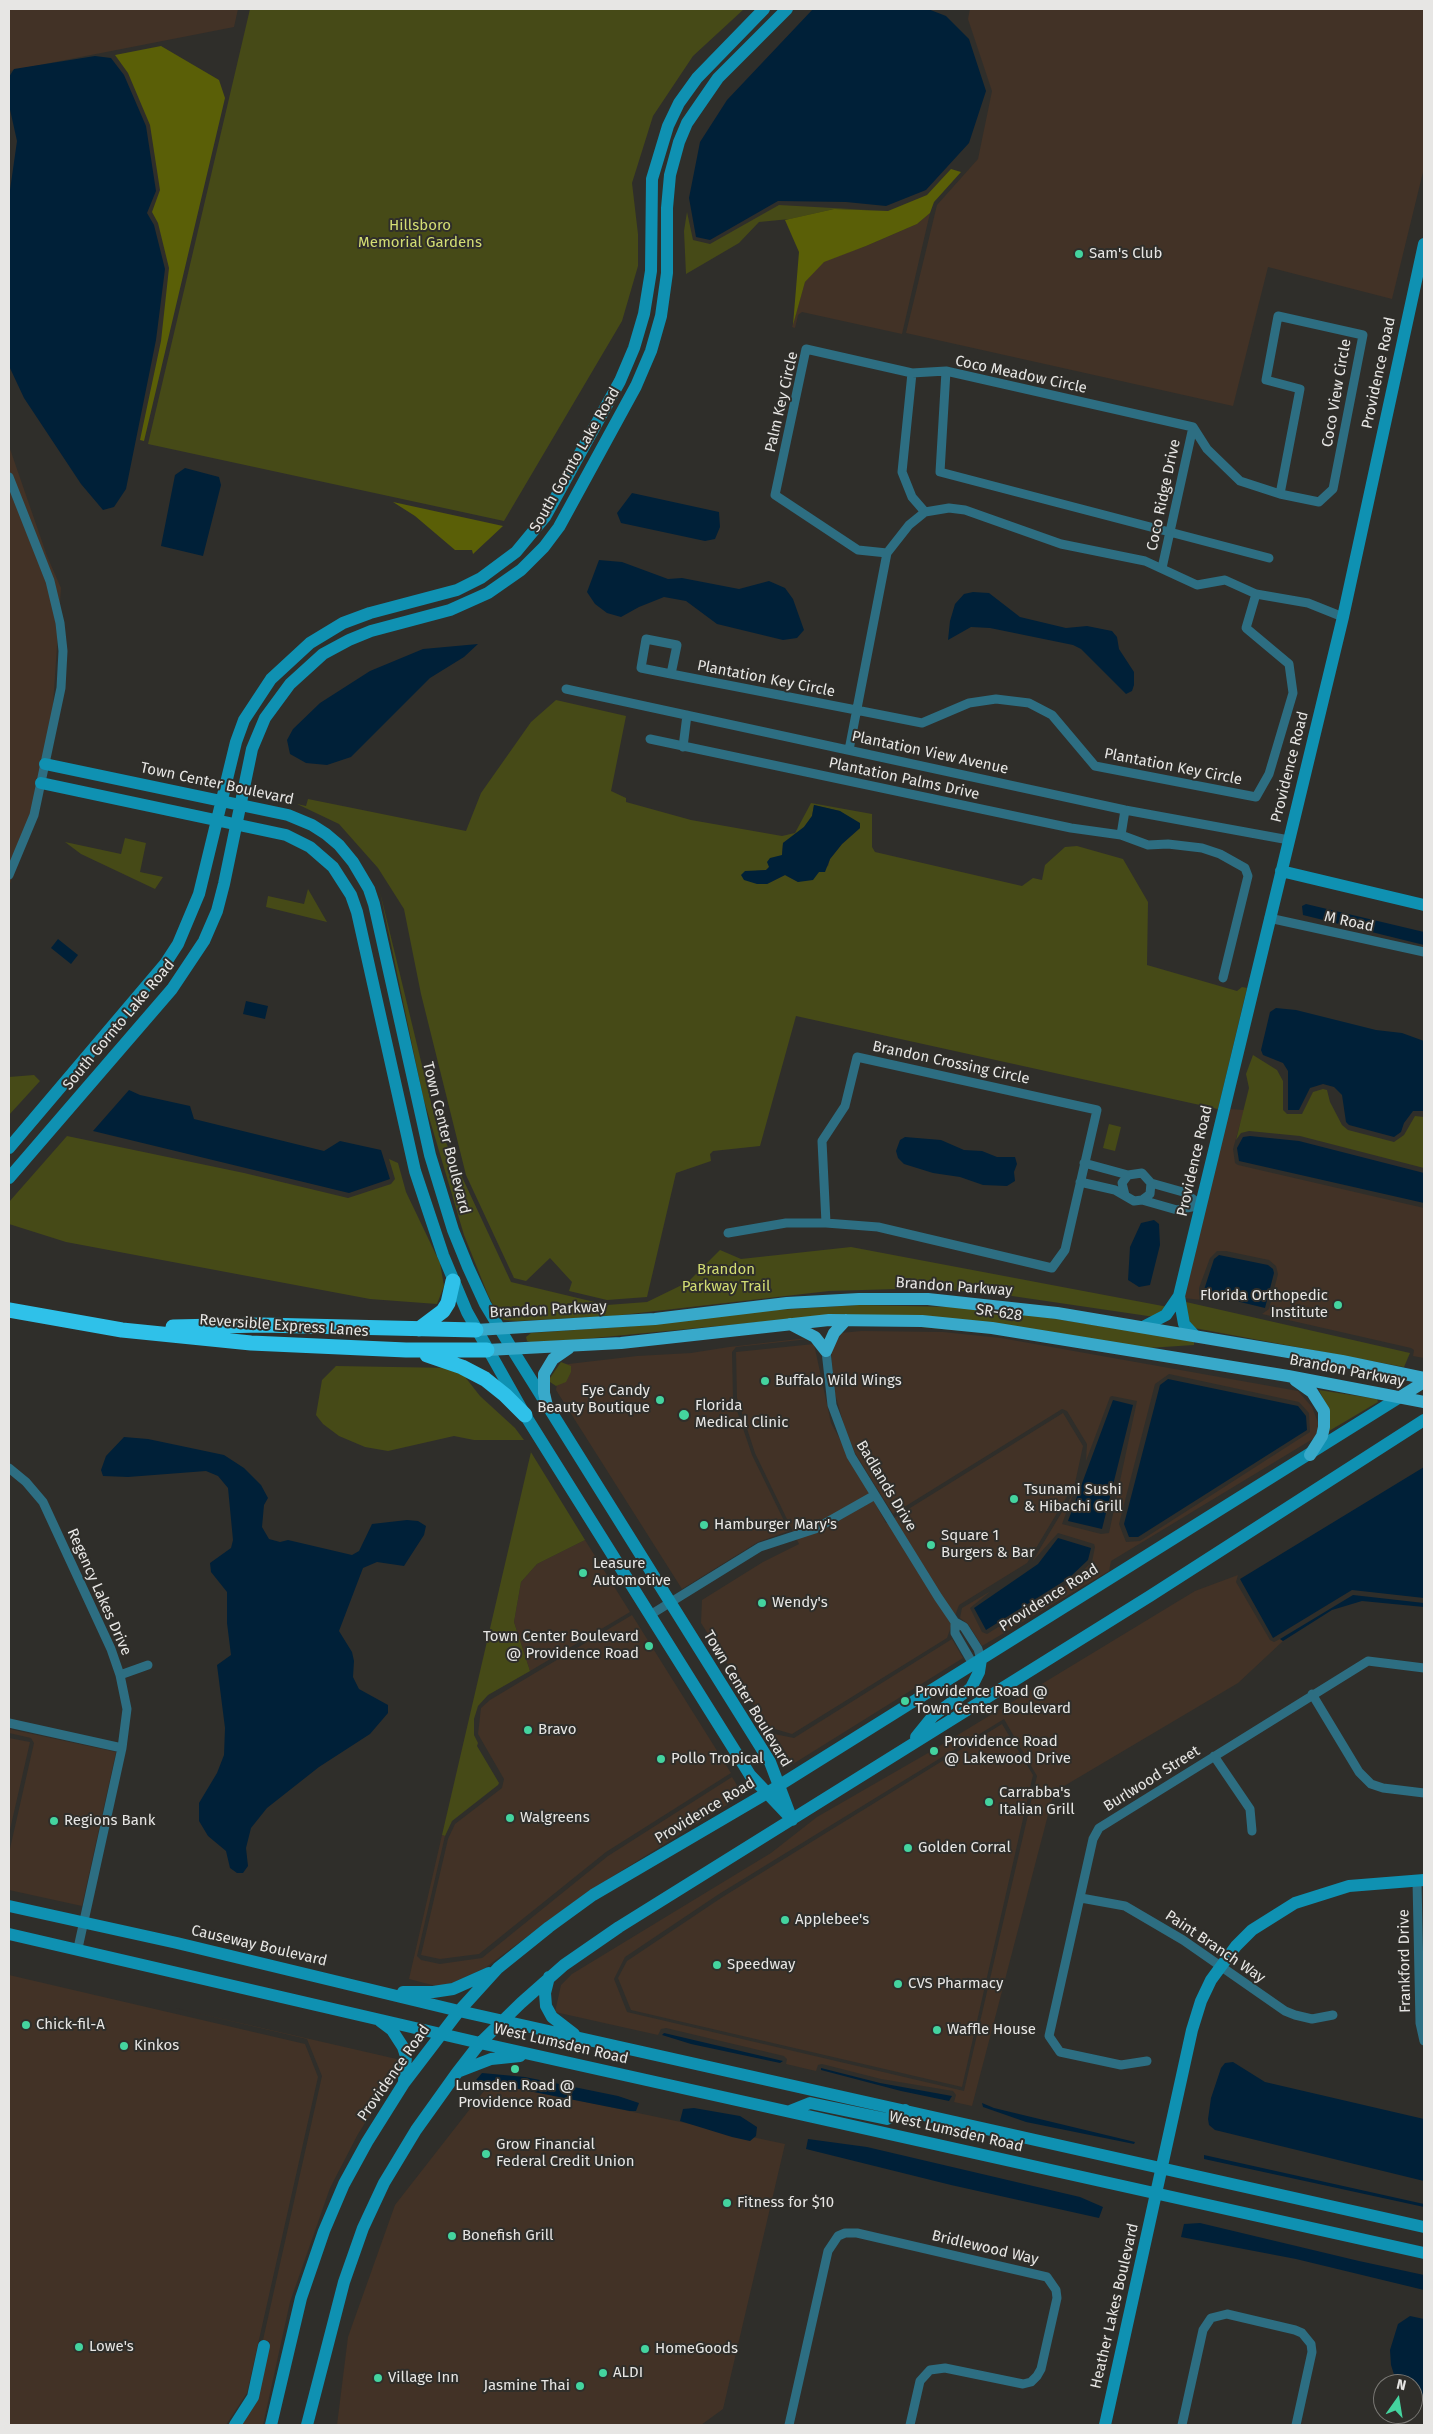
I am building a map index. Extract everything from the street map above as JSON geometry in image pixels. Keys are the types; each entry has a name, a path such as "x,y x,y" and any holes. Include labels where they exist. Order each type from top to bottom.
{"highway":[{"path":"418,1329 443,1312 448,1303 454,1280"},
{"name":"Reversible Express Lanes","path":"9,1310 139,1332 251,1343 406,1350 487,1350"},
{"name":"Reversible Express Lanes","path":"79,1322 189,1327 262,1326 476,1330"},
{"path":"406,1350 451,1362 474,1372 496,1387 525,1415"}],"main road":[{"name":"Brandon Parkway","path":"476,1330 655,1319 787,1303 859,1299 928,1299 972,1303 1143,1327 1342,1361 1424,1380"},
{"name":"SR-628","path":"788,1323 846,1320 922,1322 983,1327 1204,1362"},
{"path":"826,1352 834,1333 846,1320"},
{"path":"487,1350 571,1346 788,1323 815,1336 826,1352"},
{"path":"547,1406 544,1394 544,1374 553,1359 571,1346"},
{"name":"Brandon Parkway","path":"1204,1362 1424,1402"},
{"path":"1288,1376 1312,1392 1324,1411 1322,1436 1310,1455"},
{"name":"Providence Road","path":"1400,1397 1424,1380"}],"street":[{"name":"South Gornto Lake Road","path":"9,1148 173,952 190,920 199,894 232,753 244,720 271,679 295,655 331,630 356,618 440,595 475,581 516,552 541,522 620,381 634,348 644,314 651,271 652,179 668,126 679,102 696,78 764,9"},
{"name":"South Gornto Lake Road","path":"9,1178 138,1030 194,959 217,911 250,755 265,718 290,684 311,664 336,647 360,635 450,610 488,593 521,570 556,532 636,386 651,351 665,296 670,175 679,142 687,123 718,78 788,9"},
{"name":"Providence Road","path":"1143,1327 1166,1315 1179,1296 1343,617 1424,244"},
{"name":"Coco View Circle","path":"1278,316 1363,335 1334,489 1319,502 1280,494 1300,388 1266,380 1278,316"},
{"name":"Palm Key Circle","path":"887,553 858,550 775,495 806,349 912,373"},
{"path":"925,512 912,497 902,472 912,373 946,371"},
{"name":"Coco Meadow Circle","path":"1193,427 946,371 940,472 1170,534 1269,558"},
{"path":"1193,427 1207,449 1240,481 1280,494"},
{"name":"Coco Ridge Drive","path":"1162,568 1193,427"},
{"path":"9,477 50,581 60,622 63,651 62,673 46,764 34,815 9,875"},
{"path":"849,750 887,553 909,525 925,512 949,508 965,510 1061,544 1145,561 1197,585 1225,580 1256,594 1308,603 1343,617"},
{"name":"Plantation Key Circle","path":"671,674 677,645 646,639 641,668 671,674 922,723 969,703 996,699 1029,703 1052,714 1095,766 1256,797 1269,774 1293,693 1289,664 1246,628 1256,594"},
{"name":"Plantation View Avenue","path":"566,689 1125,810 1289,840"},
{"path":"683,748 687,715"},
{"name":"Plantation Palms Drive","path":"650,739 683,748 1071,828 1121,835 1148,845 1168,844 1202,848 1235,861 1245,868 1248,876 1223,978"},
{"name":"Town Center Boulevard","path":"46,764 288,815 312,825 339,845 358,869 369,889 440,1191 468,1268 500,1330 770,1762 792,1820"},
{"path":"41,782 286,835 310,846 333,867 351,896 357,912 415,1171 432,1226 476,1330 525,1415 750,1775 792,1820"},
{"path":"1121,835 1125,810"},
{"path":"1281,871 1424,905"},
{"name":"M Road","path":"1269,918 1424,952"},
{"name":"Brandon Crossing Circle","path":"728,1233 786,1223 826,1223 878,1227 1052,1268 1065,1250 1097,1110 857,1057 845,1106 822,1141 826,1223"},
{"path":"1084,1163 1128,1175 1142,1172 1151,1183 1183,1192 1201,1205"},
{"path":"1125,1195 1122,1183 1128,1175"},
{"path":"1080,1182 1125,1195 1134,1201 1142,1200 1177,1210 1201,1205"},
{"path":"1142,1200 1150,1194 1151,1183"},
{"name":"Providence Road","path":"1179,1296 1184,1324 1195,1336"},
{"name":"Badlands Drive","path":"826,1352 829,1392 836,1420 851,1456 955,1622 964,1627 977,1661"},
{"name":"Providence Road","path":"271,2425 301,2298 324,2230 352,2170 404,2083 441,2033 498,1968 548,1927 586,1900 767,1793 1400,1397"},
{"path":"307,2425 337,2303 363,2228 406,2145 480,2043 549,1977 619,1926 1150,1596 1424,1420"},
{"name":"Regency Lakes Drive","path":"9,1468 26,1482 43,1502 111,1649 120,1675 127,1709 122,1748 78,1948"},
{"path":"650,1615 760,1547 814,1529 874,1494"},
{"path":"912,1744 933,1716 971,1688 980,1672 977,1661"},
{"name":"Burlwood Street","path":"1147,2061 1122,2065 1060,2052 1049,2036 1093,1839 1099,1828 1312,1694 1368,1661 1424,1668"},
{"path":"120,1675 148,1665"},
{"path":"1312,1694 1359,1772 1371,1784 1384,1788 1424,1793"},
{"path":"9,1724 122,1748"},
{"path":"1214,1756 1250,1809 1252,1832"},
{"name":"Frankford Drive","path":"1420,1880 1420,2026 1424,2041"},
{"name":"Heather Lakes Boulevard","path":"1105,2425 1192,2030 1204,1995 1220,1967 1252,1930 1271,1916 1295,1903 1349,1886 1420,1880"},
{"name":"Paint Branch Way","path":"1081,1898 1125,1906 1183,1940 1220,1967 1295,2015 1312,2019 1333,2015"},
{"name":"Causeway Boulevard","path":"9,1906 502,2020"},
{"path":"9,1934 78,1948 480,2043"},
{"path":"379,1991 445,1990 468,1983 498,1968"},
{"path":"549,1977 545,1993 546,2006 552,2017 580,2038"},
{"path":"376,2018 392,2030 403,2047 406,2065 404,2083"},
{"name":"West Lumsden Road","path":"502,2020 1424,2227"},
{"name":"West Lumsden Road","path":"480,2043 1424,2253"},
{"path":"456,2074 491,2059 535,2055"},
{"path":"790,2111 810,2103 888,2119 905,2110"},
{"name":"Bridlewood Way","path":"790,2425 828,2252 838,2236 844,2233 857,2233 1040,2274 1052,2282 1057,2298 1041,2370 1037,2376 1023,2384 945,2368 930,2370 920,2381 910,2425"},
{"path":"1182,2425 1203,2330 1211,2318 1227,2314 1295,2330 1302,2333 1311,2344 1312,2352 1296,2425"},
{"path":"235,2425 253,2397 264,2346"}],"shaded area":[{"path":"9,9 238,9 234,27 9,71"},
{"path":"970,9 1424,9 1424,168 1392,299 1268,267 1233,406 906,333 937,205 978,159 992,91 968,19"},
{"path":"161,46 219,80 225,98 144,441 140,440 161,341 169,268 158,223 152,212 160,190 150,125 128,73 115,55"},
{"path":"951,169 961,172 934,202 930,213 917,224 824,262 805,282 793,325 799,252 785,220 834,209 888,211 927,195"},
{"path":"930,213 902,334 802,312 798,315 795,328 792,327 805,282 824,261 866,246 917,224"},
{"path":"9,446 47,556 61,588 51,734 43,783 9,887"},
{"path":"393,502 503,526 473,554 472,550 455,550 415,516"},
{"path":"1229,1109 1244,1110 1233,1149 1235,1163 1238,1165 1424,1208 1424,1358 1413,1356 1414,1350 1411,1348 1262,1314 1269,1309 1278,1274 1276,1266 1269,1260 1226,1251 1217,1251 1210,1258 1199,1288 1202,1300 1183,1298"},
{"path":"862,1331 943,1332 1001,1338 1298,1391 1312,1407 1319,1425 1316,1437 1111,1561 1109,1571 982,1646 968,1624 960,1618 962,1608 991,1591 970,1608 982,1632 987,1634 1071,1582 1092,1562 1094,1544 1058,1533 1032,1562 1074,1492 1062,1524 1101,1534 1109,1533 1137,1401 1110,1397 1086,1461 1087,1444 1067,1411 1062,1409 893,1514 855,1453 845,1429 834,1390 831,1351 840,1333","holes":["1169,1374 1299,1402 1309,1413 1310,1432 1140,1541 1126,1542 1119,1524 1155,1384"]},
{"path":"809,1339 736,1347 732,1352 733,1399 752,1455 789,1531 758,1542 682,1589 556,1390 560,1365 637,1356 691,1353 729,1347"},
{"path":"814,1344 831,1423 886,1523 1063,1413 1083,1446 1075,1483 1027,1563 959,1605 947,1638 792,1734 768,1727 701,1623 702,1600 763,1562 799,1544 755,1453 737,1398 736,1352"},
{"path":"585,1540 630,1612 530,1671 514,1622 521,1582 537,1564"},
{"path":"1238,1575 1236,1582 1270,1640 1274,1642 1280,1639 1283,1641 1238,1683 1054,1792 972,2106 954,2102 956,2095 953,2091 881,2079 822,2064 818,2065 816,2071 786,2064 787,2059 784,2056 666,2028 661,2029 658,2035 555,2012 561,1985 572,1974 771,1853 817,1817 928,1753 1195,1591","holes":["1004,1719 1037,1776 964,2091 627,2012 614,1979 625,1957 719,1894"]},
{"path":"632,1615 731,1773 606,1852 479,1954 440,1959 421,1955 448,1839 455,1824 502,1788 504,1779 478,1734 481,1708 490,1700"},
{"path":"952,1639 963,1658 793,1764 774,1734 794,1738"},
{"path":"1002,1724 1033,1775 962,2087 631,2010 618,1978 627,1961 721,1898"},
{"path":"9,1729 116,1752 82,1906 9,1890 9,1853 34,1743 31,1738 9,1733"},
{"path":"9,1738 30,1742 9,1834"},
{"path":"732,1777 743,1795 586,1893 485,1968 452,1983 436,1986 409,1979 442,1835 445,1836 417,1956 421,1960 440,1964 482,1958 608,1856"},
{"path":"9,1975 305,2044 318,2077 247,2393 226,2425 9,2425"},
{"path":"175,2008 401,2060 401,2067 358,2134 330,2188 290,2302 263,2425 241,2425 260,2389 270,2342 263,2340 322,2076 307,2039"},
{"path":"491,2082 785,2144 723,2409 701,2425 337,2425 348,2337 395,2205"}],"green space":[{"name":"Hillsboro Memorial Gardens","path":"250,9 744,9 693,56 653,116 632,183 638,234 638,266 622,321 504,521 148,444"},
{"path":"779,205 869,210 834,209 790,219 759,222 739,243 686,274 684,231 687,212 693,240 710,244"},
{"path":"556,700 626,716 611,791 626,798 626,802 691,820 782,836 795,833 811,803 872,814 872,847 875,852 1022,886 1033,878 1042,880 1045,865 1065,847 1077,846 1123,859 1148,902 1147,965 1237,991 1242,987 1247,988 1218,1109 796,1016 760,1146 713,1151 710,1154 711,1161 676,1173 647,1297 607,1300 569,1291 572,1282 550,1258 526,1281 514,1278 466,1175 421,994 404,909 378,868 339,824 297,804 306,806 308,799 466,831 481,793 531,722","holes":["814,805 840,811 860,828 842,844 830,859 828,866 798,882 785,875 767,884 756,871 766,870 782,855 783,843 804,827 812,816"]},
{"path":"125,838 146,843 140,872 163,877 155,889 81,854 65,842 121,854"},
{"path":"308,889 327,922 266,907 268,896 304,904"},
{"name":"Brandon Parkway Trail","path":"380,892 435,1119 511,1282 607,1305 647,1302 688,1282 720,1250 741,1259 851,1247 1168,1307 1157,1316 1148,1316 1012,1296 942,1289 897,1289 829,1291 613,1316 504,1320 497,1313 488,1295 464,1235 423,1097"},
{"path":"1253,1055 1277,1070 1283,1081 1283,1110 1287,1114 1302,1114 1313,1092 1323,1089 1327,1090 1330,1102 1342,1125 1348,1130 1394,1142 1404,1135 1415,1116 1424,1117 1424,1168 1300,1136 1249,1131 1241,1133 1236,1140 1249,1088 1246,1074"},
{"path":"34,1075 40,1081 9,1115 9,1077"},
{"path":"1109,1124 1121,1127 1115,1151 1103,1148"},
{"path":"67,1136 244,1173 348,1198 391,1184 395,1179 389,1159 398,1163 406,1192 440,1263 444,1286 437,1304 370,1299 66,1242 9,1224 9,1202"},
{"path":"1186,1302 1410,1353 1404,1367 1194,1328 1187,1319"},
{"path":"858,1305 953,1307 1025,1314 1194,1341 1194,1345 1148,1348 812,1317 573,1340 530,1342 527,1341 526,1337 531,1333 634,1326 760,1311"},
{"path":"561,1362 571,1366 571,1372 566,1382 556,1386 550,1382 550,1378"},
{"path":"336,1366 452,1368 462,1373 480,1396 515,1428 524,1440 474,1440 454,1436 388,1451 365,1447 339,1436 323,1424 316,1415 322,1380"},
{"path":"1319,1390 1377,1399 1378,1402 1329,1431 1329,1411"},
{"path":"531,1452 585,1540 537,1564 521,1582 514,1622 530,1671 488,1695 478,1706 474,1719 474,1735 478,1743 477,1746 499,1783 452,1821 445,1836 442,1835"}],"water":[{"path":"813,9 928,9 946,16 969,39 986,91 969,143 926,190 886,206 846,202 778,201 710,240 696,237 689,198 700,142 727,100"},
{"path":"95,56 111,58 124,75 146,126 156,191 147,213 154,225 165,269 156,340 126,489 114,507 103,510 81,484 24,398 9,366 9,197 17,141 9,105 9,77 14,69"},
{"path":"185,468 219,477 221,485 203,556 161,546 175,475"},
{"path":"632,493 719,512 720,527 715,539 705,541 621,523 617,513"},
{"path":"599,560 622,562 668,579 682,578 739,589 769,581 785,588 793,599 804,630 797,638 783,640 717,624 686,601 664,597 621,617 607,613 595,604 587,592"},
{"path":"973,592 989,593 1020,617 1066,628 1087,626 1112,631 1117,637 1119,649 1134,672 1132,691 1126,694 1081,649 1073,645 990,628 971,627 948,640 950,621 955,604 964,594"},
{"path":"478,644 464,657 430,678 351,757 327,765 306,763 290,754 287,740 293,729 320,703 370,671 423,649"},
{"path":"814,805 840,811 860,823 860,828 842,844 830,859 825,872 819,872 813,880 798,882 785,875 767,884 757,884 744,880 741,875 745,871 766,870 769,867 767,862 770,858 782,855 783,843 804,827 812,816"},
{"path":"1306,904 1424,932 1424,945 1303,915 1302,906"},
{"path":"58,939 78,955 71,964 51,948"},
{"path":"246,1001 268,1006 265,1019 243,1014"},
{"path":"1276,1008 1296,1010 1376,1030 1402,1033 1424,1041 1424,1111 1413,1111 1404,1123 1401,1132 1394,1137 1349,1125 1346,1122 1342,1095 1334,1087 1323,1084 1310,1088 1299,1110 1288,1110 1288,1071 1283,1063 1263,1055 1261,1050 1270,1012"},
{"path":"129,1090 140,1095 190,1106 194,1119 324,1151 340,1141 381,1150 390,1179 349,1193 93,1131"},
{"path":"905,1137 941,1140 964,1150 982,1151 997,1157 1015,1157 1017,1164 1014,1172 1015,1181 1007,1186 983,1185 960,1177 933,1173 904,1164 898,1158 896,1151 900,1140"},
{"path":"1243,1137 1299,1141 1424,1173 1424,1203 1239,1161 1237,1148"},
{"path":"1154,1220 1159,1224 1160,1245 1150,1285 1139,1287 1128,1280 1130,1247 1141,1223"},
{"path":"1219,1255 1268,1265 1273,1269 1274,1273 1265,1308 1203,1293 1214,1259"},
{"path":"1168,1379 1298,1406 1306,1416 1307,1430 1138,1537 1129,1537 1124,1524 1160,1385"},
{"path":"1113,1400 1133,1405 1102,1529 1068,1521"},
{"path":"124,1437 148,1439 224,1455 244,1468 261,1485 268,1498 264,1505 262,1527 269,1539 280,1542 288,1540 352,1555 359,1551 372,1524 407,1520 418,1521 426,1526 424,1535 404,1566 377,1562 363,1568 339,1631 352,1652 354,1661 353,1677 359,1689 388,1705 388,1713 370,1734 319,1767 267,1808 251,1828 246,1848 248,1866 243,1873 237,1873 230,1868 226,1851 208,1836 199,1821 199,1803 217,1773 224,1755 225,1728 217,1665 231,1655 227,1623 227,1592 211,1572 210,1563 231,1548 233,1540 228,1488 218,1476 206,1471 128,1477 103,1476 101,1470 106,1456"},
{"path":"1424,1467 1424,1598 1352,1590 1273,1638 1240,1579"},
{"path":"1058,1538 1091,1548 1088,1560 1069,1578 986,1630 974,1608 1038,1564"},
{"path":"1353,1595 1424,1603 1424,1607 1362,1601 1332,1610 1283,1641 1280,1639"},
{"path":"664,2033 783,2061 780,2063 691,2044 662,2035"},
{"path":"1233,2062 1265,2082 1424,2119 1424,2181 1215,2130 1209,2125 1208,2119 1211,2098 1221,2068 1225,2063"},
{"path":"821,2068 880,2083 952,2096 949,2101 901,2091 821,2070"},
{"path":"482,2073 525,2077 618,2096 639,2103 636,2111 630,2111 488,2083 476,2084 476,2080"},
{"path":"982,2103 994,2108 1135,2142 1134,2144 1026,2122 983,2107"},
{"path":"694,2108 740,2116 757,2127 756,2136 750,2141 680,2121 683,2109"},
{"path":"808,2139 867,2147 1080,2197 1103,2207 1099,2218 951,2185 806,2149"},
{"path":"1204,2155 1424,2204 1424,2207 1204,2159"},
{"path":"1200,2223 1424,2275 1424,2290 1296,2259 1181,2237 1184,2224"},
{"path":"1410,2316 1424,2319 1424,2396 1423,2374 1394,2374 1390,2350 1398,2324"}],"place":[{"name":"Sam's Club","path":"1079,254"},
{"name":"Florida Orthopedic Institute","path":"1338,1305"},
{"name":"Buffalo Wild Wings","path":"765,1381"},
{"name":"Eye Candy Beauty Boutique","path":"660,1400"},
{"name":"Florida Medical Clinic","path":"684,1415"},
{"name":"Tsunami Sushi & Hibachi Grill","path":"1014,1499"},
{"name":"Hamburger Mary's","path":"704,1525"},
{"name":"Square 1 Burgers & Bar","path":"931,1545"},
{"name":"Leasure Automotive","path":"583,1573"},
{"name":"Wendy's","path":"762,1603"},
{"name":"Town Center Boulevard @ Providence Road","path":"649,1646"},
{"name":"Providence Road @ Town Center Boulevard","path":"905,1701"},
{"name":"Bravo","path":"528,1730"},
{"name":"Providence Road @ Lakewood Drive","path":"934,1751"},
{"name":"Pollo Tropical","path":"661,1759"},
{"name":"Carrabba's Italian Grill","path":"989,1802"},
{"name":"Walgreens","path":"510,1818"},
{"name":"Regions Bank","path":"54,1821"},
{"name":"Golden Corral","path":"908,1848"},
{"name":"Applebee's","path":"785,1920"},
{"name":"Speedway","path":"717,1965"},
{"name":"CVS Pharmacy","path":"898,1984"},
{"name":"Chick-fil-A","path":"26,2025"},
{"name":"Waffle House","path":"937,2030"},
{"name":"Kinkos","path":"124,2046"},
{"name":"Lumsden Road @ Providence Road","path":"515,2069"},
{"name":"Grow Financial Federal Credit Union","path":"486,2154"},
{"name":"Fitness for $10","path":"727,2203"},
{"name":"Bonefish Grill","path":"452,2236"},
{"name":"Lowe's","path":"79,2347"},
{"name":"HomeGoods","path":"645,2349"},
{"name":"ALDI","path":"603,2373"},
{"name":"Village Inn","path":"378,2378"},
{"name":"Jasmine Thai","path":"580,2386"}]}
